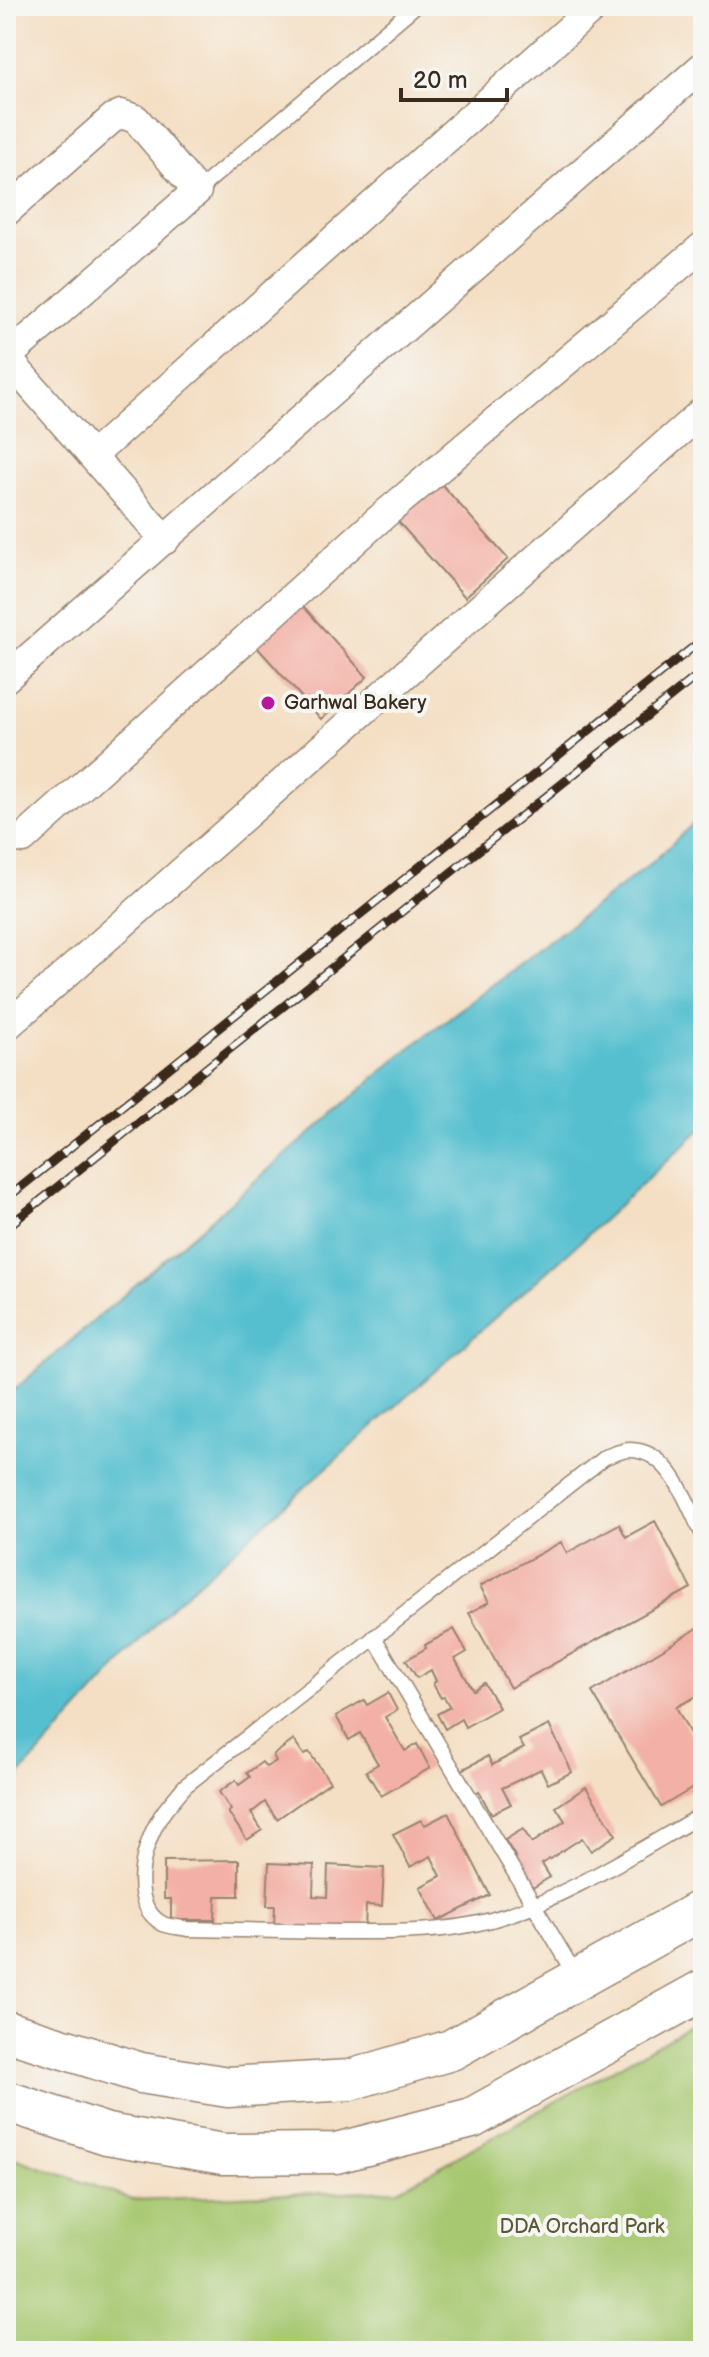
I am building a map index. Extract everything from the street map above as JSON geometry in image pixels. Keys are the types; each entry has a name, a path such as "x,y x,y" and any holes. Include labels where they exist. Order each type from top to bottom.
{"street":[{"path":"92,456 595,6"},
{"path":"6,678 703,66"},
{"path":"6,212 121,114 136,119 197,191 6,358 165,540"},
{"path":"23,839 378,520 703,246"},
{"path":"6,1027 703,411"},
{"path":"6,2031 141,2073 228,2087 350,2080 451,2050 703,1909"},
{"path":"6,2101 107,2134 223,2154 336,2153 472,2118 703,1990"}],"lane":[{"path":"197,191 415,6"},
{"path":"703,1535 666,1466 653,1455 629,1450 605,1457 185,1786 158,1821 143,1859 142,1897 150,1913 164,1924 188,1929 435,1930 491,1920 533,1904 604,1870 703,1814"},
{"path":"374,1637 578,1979"}],"green space":[{"name":"DDA Orchard Park","path":"703,2019 703,2351 6,2351 6,2155 133,2200 398,2190"}],"water":[{"path":"703,814 703,1127 583,1239 173,1605 6,1790 6,1397 402,1054 654,861"}],"building":[{"path":"437,479 508,559 465,597 394,517"},
{"path":"302,605 367,677 321,719 256,646"},
{"path":"655,1521 691,1588 510,1688 469,1613 489,1602 480,1586 561,1542 567,1553 619,1524 626,1537"},
{"path":"703,1625 703,1698 701,1694 676,1707 698,1749 703,1746 703,1782 661,1807 592,1692"},
{"path":"454,1629 467,1652 455,1659 473,1690 484,1683 499,1708 465,1727 461,1719 445,1729 437,1714 450,1707 433,1684 436,1681 431,1670 417,1678 406,1660"},
{"path":"388,1693 397,1710 385,1717 405,1751 417,1744 430,1768 381,1796 366,1771 378,1764 360,1733 349,1740 336,1716 364,1700 367,1705"},
{"path":"549,1725 572,1772 548,1784 541,1769 502,1788 511,1804 491,1814 479,1791 472,1795 460,1771 488,1756 492,1765 524,1748 519,1740"},
{"path":"294,1740 304,1755 309,1752 330,1782 277,1819 265,1802 251,1813 262,1830 247,1840 219,1792 236,1780 239,1785 250,1777 247,1773 262,1762 266,1767 276,1761 273,1755"},
{"path":"586,1787 616,1835 591,1851 582,1838 542,1864 550,1877 528,1891 509,1862 516,1858 505,1840 523,1829 532,1843 565,1821 556,1807"},
{"path":"448,1813 490,1895 438,1921 420,1887 441,1876 431,1856 410,1867 393,1834 421,1820 425,1825"},
{"path":"239,1860 239,1896 216,1896 215,1920 171,1920 171,1899 164,1899 164,1861"},
{"path":"269,1863 314,1865 313,1896 327,1897 328,1865 384,1868 382,1906 366,1905 365,1930 274,1925 275,1906 267,1906"}],"railway":[{"path":"6,1199 703,639"},
{"path":"6,1228 703,671"}],"place":[{"name":"Garhwal Bakery","path":"268,703"}]}
